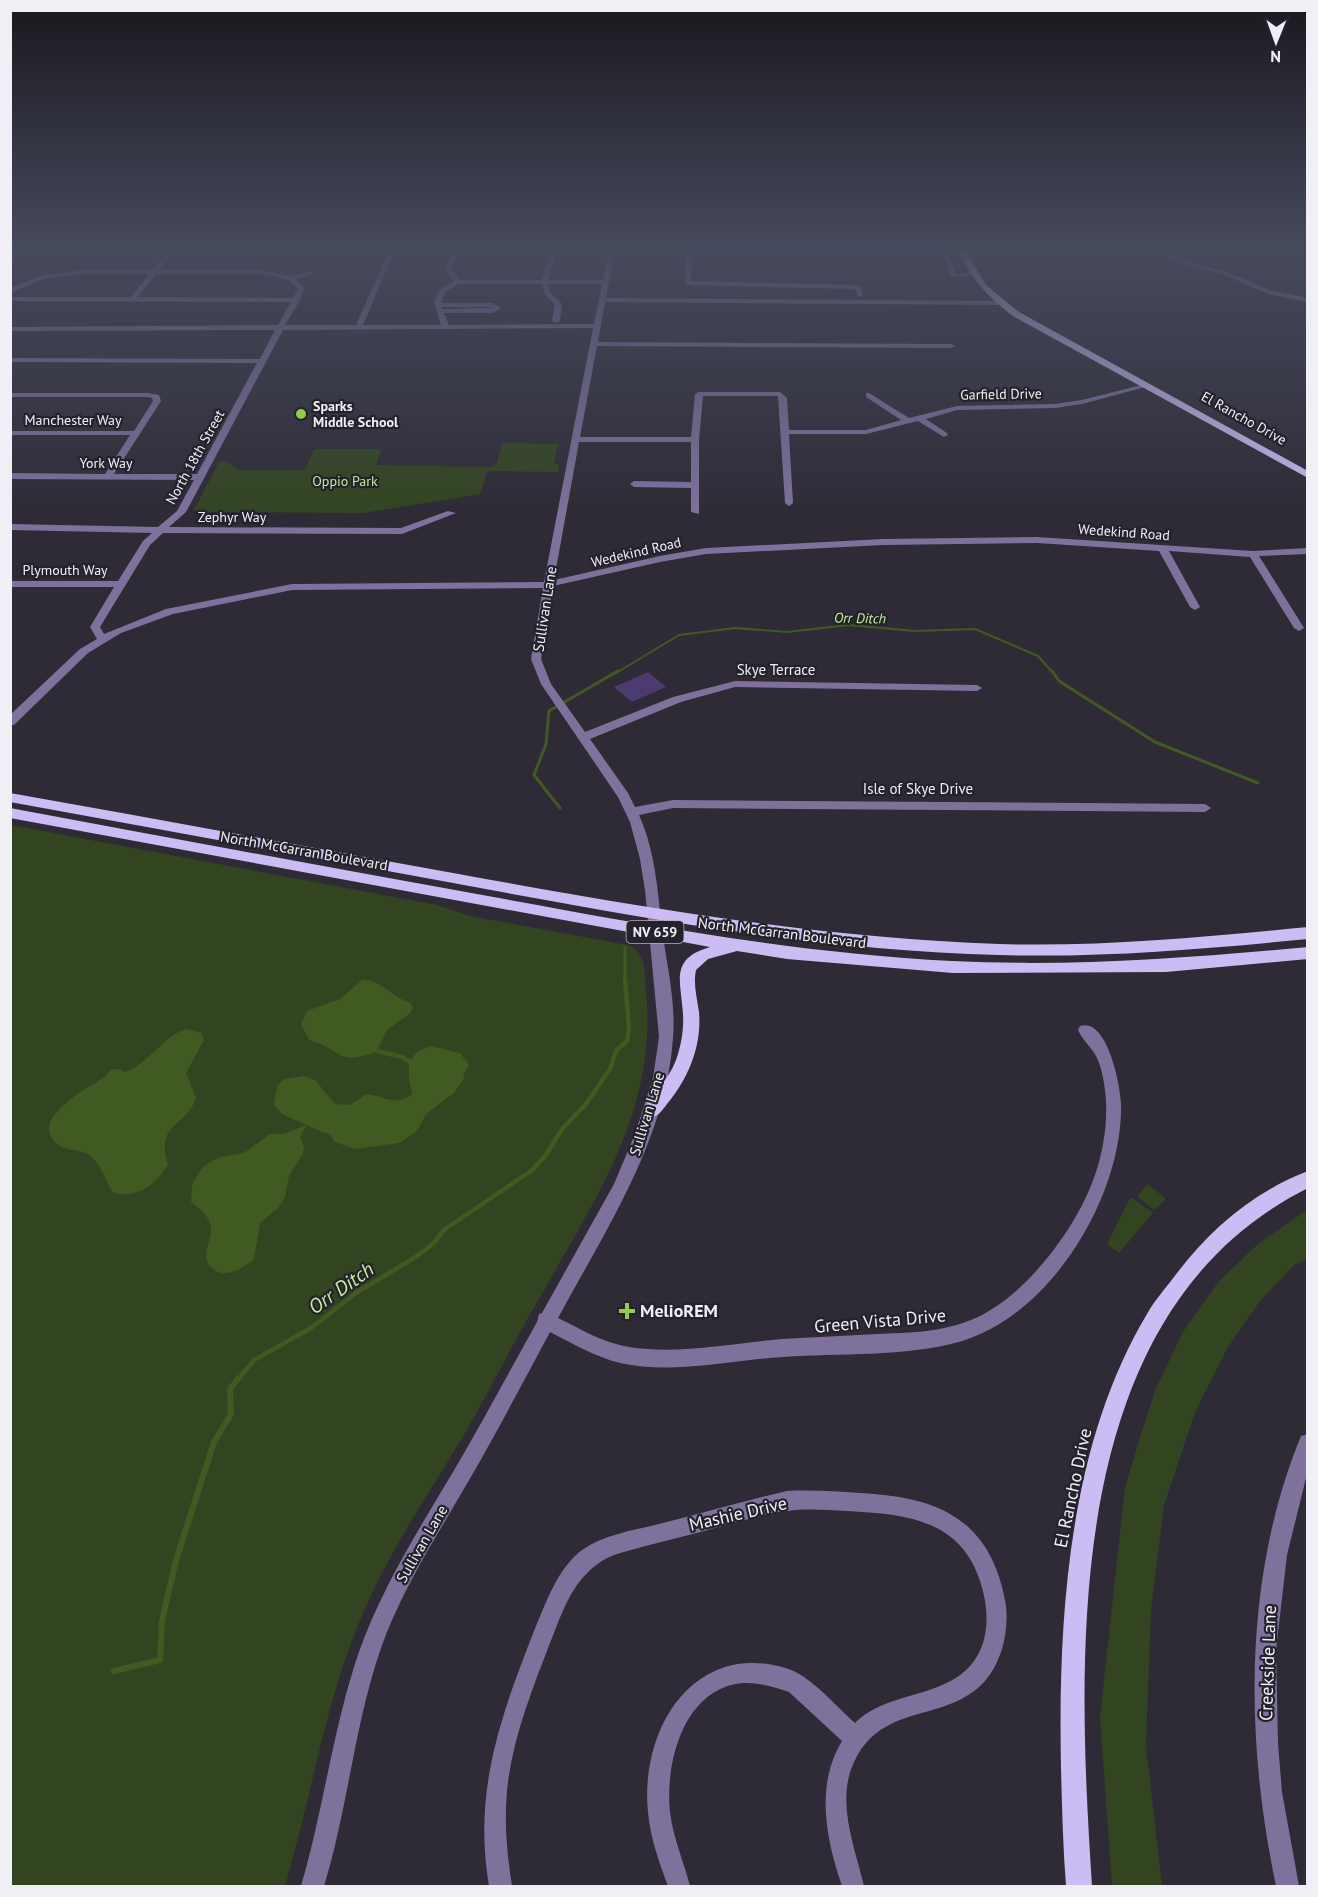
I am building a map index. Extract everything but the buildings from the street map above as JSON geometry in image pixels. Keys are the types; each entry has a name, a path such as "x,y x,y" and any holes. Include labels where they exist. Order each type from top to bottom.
{"main road":[{"name":"El Rancho Drive","path":"1059,339 1308,475"},
{"name":"El Rancho Drive","path":"1071,339 1308,466"},
{"name":"North McCarran Boulevard","path":"10,797 655,924 737,946 880,962 953,967 1166,966 1308,953"},
{"name":"North McCarran Boulevard","path":"10,813 655,924 732,927 868,943 1023,950 1161,946 1308,933"},
{"path":"651,1111 671,1087 688,1050 692,1027 687,978 690,966 701,956 737,946"},
{"name":"El Rancho Drive","path":"1079,1887 1072,1677 1077,1597 1085,1529 1113,1410 1154,1318 1176,1286 1202,1255 1253,1210 1308,1179"}],"street":[{"name":"North 18th Street","path":"102,639 95,627 146,543 181,512 276,339"},
{"name":"Sullivan Lane","path":"313,1887 327,1838 352,1709 371,1648 385,1614 410,1564 470,1461 545,1320 620,1188 637,1151 660,1078 666,1037 655,924 646,859 632,812 538,669 537,648 595,339"},
{"path":"594,344 951,346"},
{"path":"10,360 264,361"},
{"name":"Garfield Drive","path":"787,432 857,433 978,404 1042,407 1070,404 1145,386"},
{"path":"696,512 695,440 699,394 780,394 783,398 787,432 789,503"},
{"path":"10,395 148,395 156,397 157,401 108,476"},
{"path":"869,395 908,421"},
{"path":"920,418 944,435"},
{"name":"Manchester Way","path":"10,433 136,433"},
{"path":"576,439 695,440"},
{"name":"York Way","path":"10,476 201,477"},
{"path":"634,484 695,485"},
{"name":"Zephyr Way","path":"10,526 162,530 402,531 451,513"},
{"name":"Wedekind Road","path":"10,722 70,662 102,639 135,623 170,611 282,588 549,584 667,557 706,551 975,540 1037,540 1253,554 1308,551"},
{"path":"1162,548 1194,607"},
{"path":"1253,554 1299,628"},
{"name":"Plymouth Way","path":"10,584 120,584"},
{"name":"Skye Terrace","path":"584,737 688,695 735,684 977,688"},
{"path":"10,706 23,709"},
{"name":"Isle of Skye Drive","path":"632,812 673,804 1205,808"},
{"name":"Green Vista Drive","path":"545,1320 603,1349 626,1356 651,1358 918,1341 962,1333 987,1322 1024,1295 1067,1244 1082,1224 1097,1195 1107,1168 1112,1142 1111,1087 1102,1050 1085,1030"},
{"name":"Creekside Lane","path":"1287,1887 1269,1774 1264,1704 1265,1641 1271,1583 1282,1531 1300,1460 1308,1443"},
{"name":"Mashie Drive","path":"500,1887 495,1846 495,1804 500,1760 510,1720 561,1590 574,1572 603,1549 787,1501 896,1504 933,1513 953,1525 977,1553 991,1584 997,1613 992,1650 977,1674 954,1692 892,1710 863,1730"},
{"path":"679,1887 660,1823 658,1785 664,1746 671,1728 695,1697 718,1680 734,1674 761,1674 796,1684 863,1730 840,1772 836,1810 841,1852 853,1887"},
{"name":"Sullivan Lane","path":"324,1887 327,1838"}],"green space":[{"name":"Oppio Park","path":"502,443 558,444 554,464 559,465 558,472 487,471 480,494 363,513 201,512 194,510 219,462 226,461 239,470 305,470 314,449 381,449 376,465 491,467 496,465"},
{"path":"11,825 437,905 470,916 628,945 634,948 642,958 646,990 647,1033 642,1074 632,1113 618,1151 582,1224 465,1433 398,1544 363,1613 329,1714 285,1886 11,1886"},
{"path":"1148,1184 1166,1199 1154,1210 1137,1196"},
{"path":"1132,1198 1153,1213 1119,1253 1107,1244"},
{"path":"1307,1210 1307,1259 1294,1265 1260,1301 1228,1347 1195,1412 1164,1505 1151,1610 1146,1746 1162,1886 1112,1886 1100,1717 1125,1488 1156,1388 1183,1332 1219,1281 1259,1243"}],"shaded area":[{"path":"362,980 380,985 411,1003 413,1008 409,1014 387,1030 377,1051 354,1058 346,1057 309,1040 301,1024 307,1011 340,999"},
{"path":"186,1029 202,1033 204,1040 186,1073 196,1098 186,1115 169,1132 166,1140 165,1150 168,1164 158,1178 144,1189 129,1194 112,1192 91,1156 64,1148 56,1143 50,1133 50,1123 65,1104 107,1075 110,1070 118,1069 125,1072 134,1068 170,1038"},
{"path":"431,1046 460,1053 469,1065 463,1075 465,1077 454,1093 426,1114 417,1131 399,1143 355,1149 335,1142 330,1135 282,1114 274,1105 277,1086 284,1079 304,1076 315,1080 335,1104 350,1105 366,1094 390,1100 402,1100 407,1097 412,1093 409,1070 412,1058"},
{"path":"306,1125 300,1137 304,1147 302,1155 289,1176 285,1197 279,1207 260,1223 254,1259 245,1266 228,1273 217,1271 209,1265 206,1258 211,1232 209,1220 191,1202 192,1185 201,1169 221,1157 244,1153 270,1134 284,1134"}],"waterway":[{"name":"Orr Ditch","path":"616,673 679,635 735,628 787,632 849,625 915,631 975,629 1038,656 1053,673"},
{"name":"Orr Ditch","path":"560,808 534,775 546,744 549,711 618,671"},
{"name":"Orr Ditch","path":"1052,671 1059,681 1155,742 1258,783"},
{"name":"Orr Ditch","path":"625,947 625,980"},
{"name":"Orr Ditch","path":"237,1381 254,1360 311,1328 356,1293 414,1258 433,1244 445,1229 531,1171 545,1156 563,1128 586,1104 610,1069 616,1051 627,1041 629,1028 625,980"},
{"path":"377,1051 402,1057 410,1062"},
{"name":"Orr Ditch","path":"114,1671 160,1660 162,1621 176,1560 214,1442 231,1414 230,1389 238,1379"}],"place":[{"name":"Sparks Middle School","path":"301,414"},
{"name":"MelioREM","path":"627,1311"}]}
